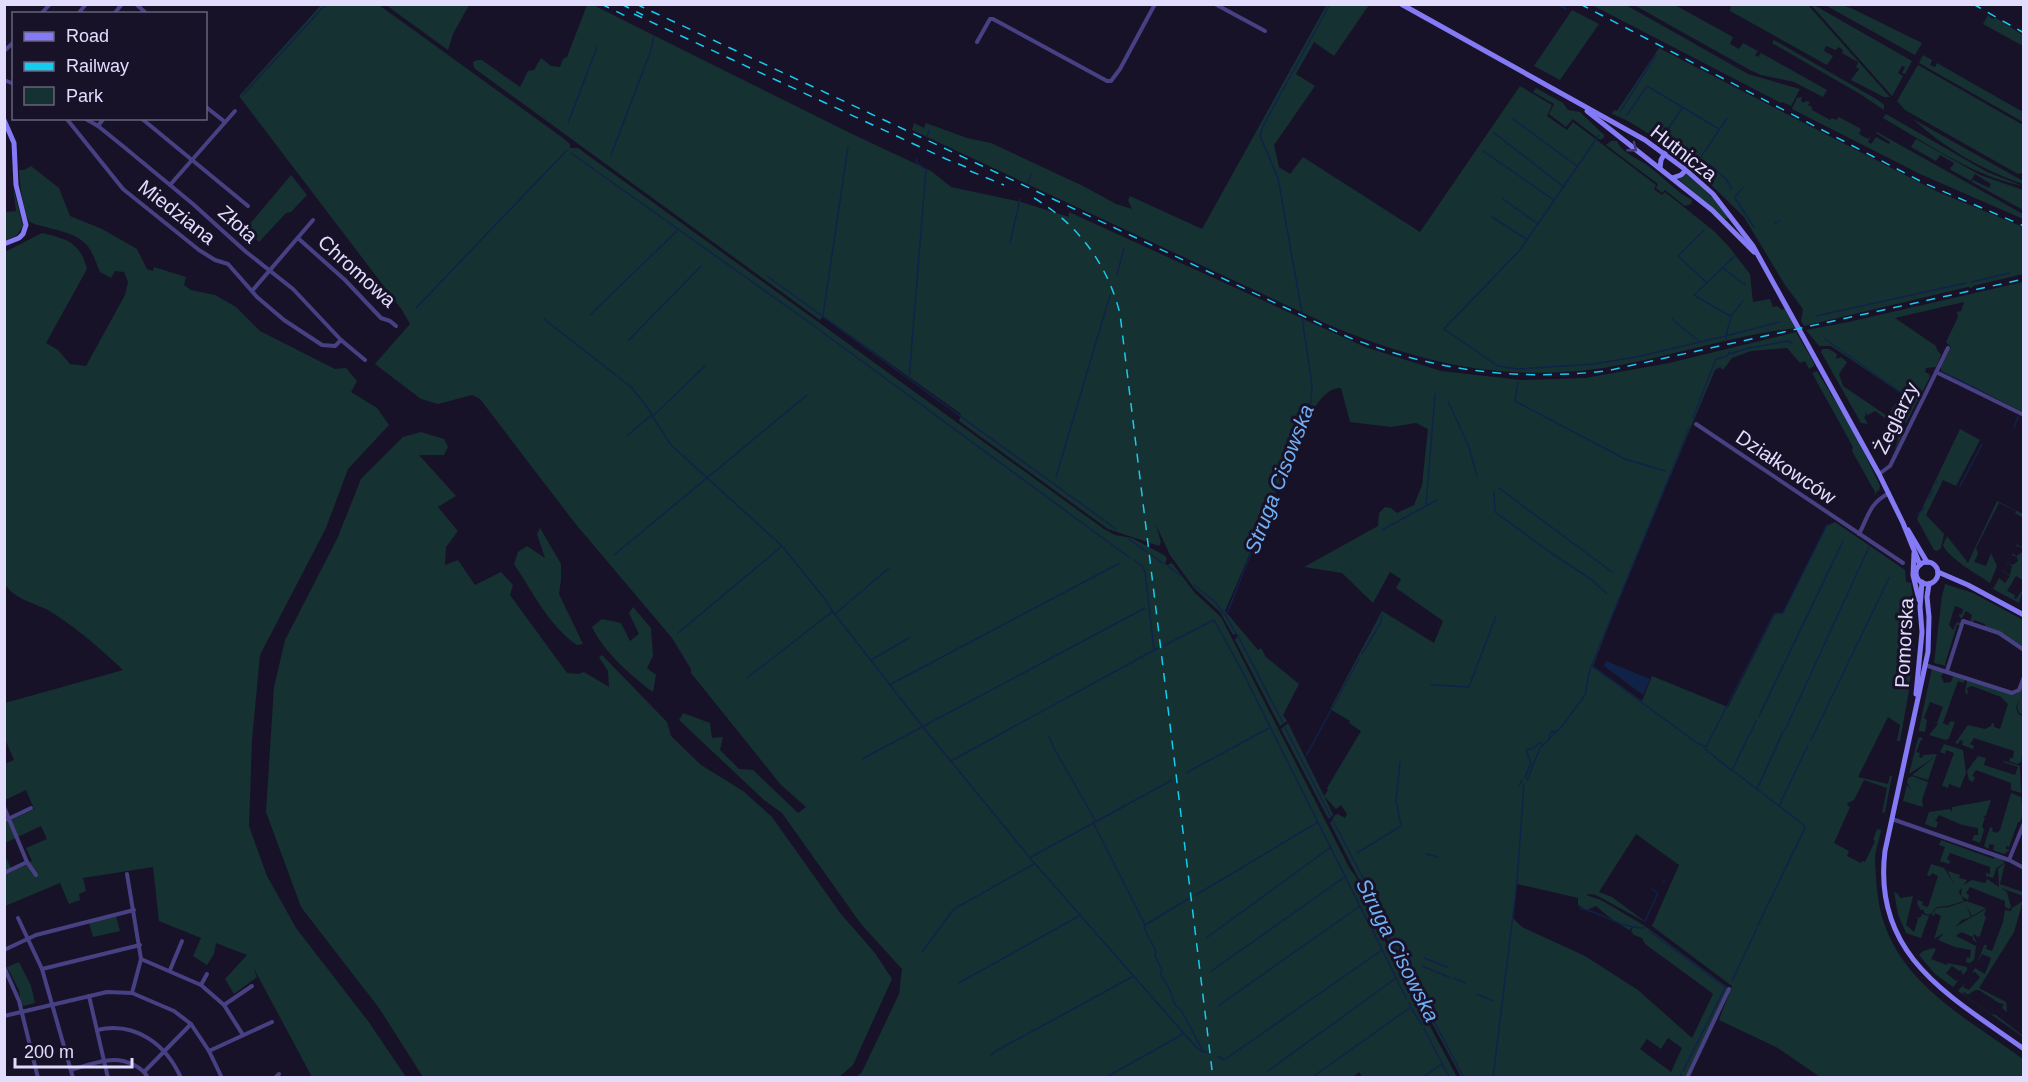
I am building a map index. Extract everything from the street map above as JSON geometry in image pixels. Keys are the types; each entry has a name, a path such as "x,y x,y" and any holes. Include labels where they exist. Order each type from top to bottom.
{"main road":[{"name":"Hutnicza","path":"1401,4 1665,153 1713,194 1753,246 1879,474 1903,524"},
{"name":"Hutnicza","path":"1574,101 1672,178 1755,252"},
{"path":"4,120 14,143 16,185 26,225 19,238 4,244"},
{"path":"1612,131 1616,124"},
{"path":"1660,168 1665,153"},
{"path":"1672,178 1681,175 1686,170"},
{"path":"1726,224 1734,219"},
{"path":"1903,524 1920,565"},
{"path":"1903,524 1927,562 1935,565 1938,575"},
{"path":"1914,552 1913,575 1920,607"},
{"path":"1927,562 1920,565 1917,570 1917,576 1922,582 1929,584 1938,575"},
{"path":"1938,575 1968,585 2024,615"},
{"name":"Pomorska","path":"1922,582 1920,607 1922,664"},
{"name":"Pomorska","path":"1929,584 1929,636 1885,851 1884,874 1887,905 1900,939 1916,965 1932,981 2023,1049"}],"street":[{"path":"976,42 990,19 993,19 1097,76 1111,81 1120,69 1155,4"},
{"path":"1215,4 1265,31"},
{"path":"207,108 225,122"},
{"path":"170,184 235,111"},
{"name":"Miedziana","path":"68,120 123,189 199,250 215,260 228,264 252,291 284,320 322,345 332,347 341,340"},
{"name":"Złota","path":"88,120 170,184 293,290 341,340 365,360"},
{"path":"98,126 102,120"},
{"path":"143,120 248,206"},
{"name":"Chromowa","path":"252,291 314,219"},
{"name":"Chromowa","path":"298,238 345,280 381,318 396,326"},
{"name":"Żeglarzy","path":"1879,474 1890,466 1947,348"},
{"name":"Żeglarzy","path":"1936,372 2024,415"},
{"name":"Działkowców","path":"1696,424 1903,563"},
{"path":"1859,534 1872,506 1889,493"},
{"path":"1947,671 1963,621 1999,633 2024,650"},
{"path":"1922,664 2012,693 2019,690 2024,677"},
{"path":"4,807 7,820 27,862 36,875"},
{"path":"7,820 31,808"},
{"path":"1892,819 2009,860 2024,868"},
{"path":"2009,860 2022,825"},
{"path":"4,873 27,862"},
{"path":"127,874 141,958 132,993"},
{"path":"4,950 27,939 134,910"},
{"path":"18,918 42,969 73,1077"},
{"path":"170,970 182,941"},
{"path":"42,969 140,945"},
{"path":"141,958 201,985 224,1005 243,1035"},
{"path":"4,968 17,994 38,1077"},
{"path":"201,985 207,974"},
{"path":"224,1005 252,986"},
{"path":"1687,1077 1730,989"},
{"path":"4,1016 107,992 132,993 174,1011 191,1024 209,1050 222,1077"},
{"path":"89,996 108,1077"},
{"path":"209,1050 272,1022"},
{"path":"145,1071 191,1024"},
{"path":"97,1030 126,1029 145,1037 166,1051 181,1077"},
{"path":"71,1070 114,1059 127,1062 145,1071 148,1077"}],"green space":[{"path":"322,4 379,5 563,138 570,144 570,148 578,148 1104,529 1115,535 1132,538 1164,555 1167,558 1165,564 1172,563 1195,593 1221,617 1350,869 1361,886 1373,919 1457,1077 1362,1077 1359,1072 1352,1078 856,1077 862,1072 899,994 902,969 861,924 782,813 764,800 679,720 683,713 710,723 712,738 723,737 720,750 739,769 753,770 798,813 806,807 781,785 691,673 691,669 672,638 574,522 480,399 472,395 438,404 421,399 375,364 410,324 402,310 239,96"},
{"path":"1327,4 1369,5 1334,56 1314,42 1296,74 1315,86 1274,145 1279,167 1290,174 1303,157 1420,232 1520,86 1552,105 1547,116 1567,130 1573,122 1656,185 1654,189 1662,195 1665,192 1715,232 1750,274 1753,302 1770,299 1773,307 1785,309 1795,328 1753,335 1626,364 1586,370 1548,373 1511,372 1438,361 1402,352 1329,325 912,130 914,123 924,128 926,123 967,138 991,143 1116,204 1132,209 1128,200 1130,196 1202,229"},
{"path":"1731,4 1746,6 1747,4 1808,5 1890,97 1884,97 1851,80 1859,69 1856,67 1858,62 1842,53 1843,50 1838,47 1836,50 1826,46 1824,51 1833,56 1827,65 1730,11"},
{"path":"386,5 469,5 453,34 448,50"},
{"path":"587,5 593,5 931,171 951,187 1021,202 1069,217 1069,212 1365,347 1441,371 1521,380 1585,378 1669,363 1796,332 1814,363 1814,366 1809,369 1805,361 1800,363 1787,348 1751,351 1732,358 1723,370 1720,367 1715,370 1593,666 1642,701 1652,676 1728,707 1775,614 1783,614 1826,526 1835,522 1905,570 1906,582 1911,583 1915,610 1914,638 1909,645 1914,643 1909,690 1900,741 1897,741 1900,725 1888,717 1858,777 1888,784 1892,776 1885,812 1882,813 1887,788 1864,780 1854,800 1847,805 1850,807 1834,843 1849,851 1847,856 1861,863 1865,862 1875,841 1873,840 1877,829 1881,830 1875,858 1877,891 1883,920 1893,943 1906,964 1922,983 1941,1000 2023,1059 2023,1077 1820,1077 1776,1047 1719,1020 1732,986 1652,926 1679,865 1636,834 1599,892 1612,897 1647,923 1596,895 1586,895 1601,900 1645,926 1727,987 1728,990 1686,1077 1461,1077 1382,930 1330,823 1335,815 1338,814 1345,818 1347,814 1341,805 1336,809 1324,796 1361,731 1330,709 1382,611 1434,643 1443,621 1396,588 1401,579 1390,572 1373,603 1342,573 1304,567 1378,526 1379,513 1385,507 1397,513 1414,505 1422,485 1428,429 1416,423 1391,427 1350,422 1341,388 1327,393 1310,414 1225,611 1258,650 1261,648 1266,657 1299,684 1283,715 1287,721 1280,726 1235,640 1238,635 1233,635 1220,612 1194,588 1170,555 1156,525 1161,542 1159,546 1108,529 959,421 961,414 823,316 820,320 474,68 473,62 482,60 520,87 528,71 534,70 541,58 551,66 560,67 563,59 567,57","holes":["1517,884 1578,898 1578,905 1587,910 1596,906 1629,930 1633,927 1631,931 1634,935 1642,938 1645,944 1713,994 1692,1038 1638,990 1585,956 1522,927 1513,918","1668,1038 1682,1048 1671,1072 1640,1049 1647,1039 1661,1049"]},
{"path":"1592,5 1626,5 1748,74 1800,89 1791,106 1781,103"},
{"path":"1634,5 1675,5 1733,37 1730,44 1739,49 1743,43 1758,51 1755,55 1758,57 1761,53 1827,90 1823,97 1794,82 1761,75"},
{"path":"1811,5 1912,61 1905,74 1902,73 1905,67 1902,66 1898,73 1903,76 1892,96"},
{"path":"1825,5 1842,5 1853,9 1922,43 1915,55"},
{"path":"1572,10 1599,24 1560,80 1534,66"},
{"path":"1988,15 2023,35 2023,46 1983,24"},
{"path":"1774,40 1878,100 1884,105 1884,110 1772,43"},
{"path":"1659,48 1936,191 2023,227 2023,274 1972,288 1968,287 1804,326 1801,321 1803,309 1785,285 1744,217 1700,174 1704,161 1698,172 1693,164 1684,160 1670,148 1635,125 1612,114 1614,110 1617,111"},
{"path":"1923,55 1932,60 1930,65 1935,67 1937,63 2023,112 2023,122 1919,63"},
{"path":"1918,65 2023,125 2022,173 2018,174 1905,110 1897,101"},
{"path":"1536,88 1563,103 1568,110 1580,112 1604,135 1604,138 1600,140 1573,119 1566,127 1549,114 1554,104 1533,92"},
{"path":"1802,97 1803,103 1810,102 1808,105 1812,107 1812,110 1830,120 1832,118 1836,120 1839,117 1861,129 1859,134 1868,139 1871,135 1868,142 1871,144 1876,137 1889,144 1890,142 1877,132 2023,214 2023,219 1920,174 1792,109 1797,98"},
{"path":"1886,114 1987,172 2023,186 1986,175 1951,158 1883,118"},
{"path":"1913,119 2023,181 2023,184 1965,157 1925,130"},
{"path":"1916,139 1980,175 2023,190 2023,210 1972,182 1973,180 1989,188 1991,184 1975,174 1971,181 1951,170 1950,167 1954,163 1940,155 1936,161 1911,147"},
{"path":"1611,141 1617,141 1624,151 1650,167 1692,200 1691,204 1685,206 1665,190 1662,193 1656,188 1658,184 1606,145"},
{"path":"31,166 59,188 70,216 102,229 137,249 147,269 153,271 154,267 186,277 184,285 191,290 215,295 236,307 260,331 335,369 346,368 357,381 351,392 377,408 389,425 348,469 326,528 260,655 252,740 249,826 267,876 296,928 368,1021 406,1077 312,1077 253,967 257,977 234,994 225,979 247,955 216,943 214,954 207,965 193,956 201,938 159,921 153,867 83,878 86,891 79,894 80,900 69,904 60,883 5,906 4,854 12,870 32,861 26,848 47,839 41,826 5,843 5,823 34,809 26,790 5,800 5,764 14,760 5,739 5,703 123,670 72,626 53,613 15,594 5,584 5,252 42,233 71,243 81,253 87,269 46,343 58,350 70,364 86,366 125,295 128,282 124,272 115,271 111,278 100,272 88,246 76,237 29,221 23,203 19,170"},
{"path":"1687,173 1722,207 1729,218 1725,219 1677,178"},
{"path":"291,175 307,195 291,212 286,213 259,242 249,236 238,238"},
{"path":"13,187 23,226 17,235 5,241 5,212 16,211"},
{"path":"2023,282 2023,412 1941,371 1951,347 1946,342 1958,317 1957,312 1961,311 1964,302 1895,318 1936,346 1941,355 1936,367 1926,368 1925,372 1930,377 1906,423 1890,412 1902,394 1831,346 1819,346 1806,330 1848,322"},
{"path":"1822,349 1829,349 1837,354 1836,359 1841,357 1847,362 1839,374 1843,386 1905,428 1894,452 1900,432 1897,427 1875,411 1868,415 1865,412 1864,417 1868,424 1861,423 1821,352"},
{"path":"1817,371 1854,432 1880,486 1879,492 1878,490 1874,496 1875,492 1852,451 1853,447 1812,373"},
{"path":"1960,429 1980,440 1956,486 1943,480 1926,515 1944,534 1941,548 1937,551 1934,550 1917,519"},
{"path":"421,432 444,439 448,447 444,455 419,455 456,496 438,507 458,531 446,547 445,565 458,560 475,585 501,572 513,585 510,595 567,673 584,672 609,687 608,671 599,657 602,655 667,722 671,736 701,765 743,791 772,817 841,914 875,953 892,979 853,1065 839,1077 423,1077 379,1008 301,907 266,812 274,687 285,640 337,539 361,479 403,437"},
{"path":"1997,501 2023,514 2023,518 2015,513 2016,511 1999,503 1976,548 1978,554 1974,562 1986,566 1991,553 1997,566 1990,583 1957,561 1943,545 1947,536 1968,563"},
{"path":"540,528 561,564 559,594 583,644 577,645 558,628 542,608 514,564 518,552 527,546 545,558 537,534"},
{"path":"2018,543 2021,547 2023,545 2023,580 2016,576 2007,591 2015,595 2016,599 2023,589 2019,603 1993,589 1999,578 2005,583 2010,576 2003,572 2004,569 2004,572 2010,575 2012,566 2008,563 2013,565 2018,561 2017,557 2012,555 2014,551 2013,554 2017,556 2022,552 2022,548 2017,546 2015,548"},
{"path":"1945,584 1973,593 2023,620 2023,647 1985,627 1985,624 1974,620 1973,623 1970,622 1972,615 1966,611 1960,618 1959,614 1962,614 1963,609 1955,606 1949,625 1953,630 1957,622 1961,623 1957,625 1945,664 1947,666 1934,663"},
{"path":"633,607 651,628 653,656 647,668 656,675 653,692 619,663 592,627 602,619 621,623 630,641 639,634 629,613"},
{"path":"1932,668 1944,672 1941,676 1944,683 1951,682 1953,676 1966,679 1963,683 1958,681 1943,723 1949,726 1951,721 1955,722 1946,740 1929,735 1938,724 1933,722 1937,723 1943,707 1930,702 1924,718 1927,720 1925,732 1919,731"},
{"path":"1967,680 2013,695 2020,691 2023,682 2023,714 2019,713 2017,707 2020,698 2016,707 2018,714 2023,716 2023,806 2022,754 2021,762 2017,764 2009,761 2013,758 2014,751 1974,738 1970,744 1974,746 1973,749 1962,745 1963,741 1960,740 1958,744 1955,743 1968,725 1985,729 1992,723 1994,727 2000,729 2008,704 2001,697 1972,686 1967,688 1968,694 1965,693"},
{"path":"1288,723 1332,812 1333,815 1330,818 1281,729"},
{"path":"1921,737 1923,740 1916,752 1920,753 1919,757 1937,754 1928,780 1912,775 1935,757 1909,774 1918,738"},
{"path":"1944,744 1963,750 1966,773 1960,788 1949,784 1948,788 1942,786 1954,753 1946,750 1945,754 1940,752"},
{"path":"1978,756 1986,758 1984,765 2015,775 2018,767 2003,762 2020,766 2021,793 2011,790 2011,783 1976,770 1972,776 1975,777 1973,782 1969,780 1967,771"},
{"path":"1912,776 1928,782 1922,800 1923,807 1903,801 1907,785 1912,790 1907,783 1908,778"},
{"path":"2011,793 2021,797 2023,814 2009,847 2006,846 2006,849 2010,850 2004,854 1993,850 1994,845 1990,844 1988,849 1984,846 1990,827 1997,833 2000,830"},
{"path":"1991,800 1986,815 1983,817 1985,818 1982,826 1984,830 1980,843 1972,840 1974,835 1978,835 1978,828 1962,825 1939,815 1935,821 1938,822 1936,828 1925,824 1929,812 1950,809 1952,812 1952,807"},
{"path":"1941,840 1994,859 1995,856 2005,862 1997,868 1997,866 1993,878 1986,876 1986,873 1990,874 1990,867 1950,853 1947,859 1950,861 1949,864 1940,861 1945,847 1939,845"},
{"path":"2005,863 2000,884 2023,892 2023,896 2001,888 2007,892 2011,907 2009,909 2005,907 2005,901 1970,887 1966,893 1969,895 1968,900 1961,896 1962,886 1972,880 1985,883 1987,879 1999,887 1998,869"},
{"path":"1931,864 1944,868 1954,884 1946,868 1960,875 1959,878 1967,880 1959,892 1956,888 1964,901 1937,907 1929,915 1924,913 1924,910 1921,910 1917,904 1918,900 1923,902 1922,905 1928,907 1938,876 1932,873 1930,876 1927,875"},
{"path":"1894,892 1900,898 1913,896 1906,925 1914,932 1918,919 1916,917 1920,918 1922,914 1929,916 1921,938 1906,933 1898,914"},
{"path":"1966,901 1986,908 1972,916 1966,904 1971,917 1962,920 1955,927 1986,909 1980,936 1973,935 1977,943 1973,937 1961,932 1956,936 1976,946 1974,960 1970,963 1966,962 1967,957 1970,958 1971,950 1938,940 1944,933 1934,939 1941,916 1931,914 1937,908 1949,907"},
{"path":"2023,901 2014,932 1979,988 2006,1002 2007,1012 2002,1008 2004,1004 1979,990 1968,995 1964,992 1963,994 2023,1034 2023,1037 1958,991 1964,984 1963,987 1969,990 1980,977 1975,972 1972,973 1975,968 1985,974 1991,958 1982,954 1977,964 1984,945 1987,945 1986,949 1992,951 2005,910 2011,911"},
{"path":"116,916 120,931 93,937 89,923"},
{"path":"1933,948 1936,949 1931,959 1947,965 1948,963 1967,967 1963,975 1961,970 1952,966 1946,973 1956,981 1959,980 1953,987 1935,974 1919,955"},
{"path":"19,962 31,986 35,1003 23,1006 19,990 7,967"}],"water":[{"path":"1606,661 1650,679 1643,695 1604,666"}],"waterway":[{"path":"243,95 326,4"},
{"name":"Struga Cisowska","path":"1302,313 1278,178 1260,136 1263,126 1330,4"},
{"path":"1558,4 1566,9"},
{"path":"611,155 654,37"},
{"path":"568,123 597,47"},
{"path":"1620,112 1656,55"},
{"path":"1627,115 1647,86 1719,129"},
{"path":"1663,136 1683,107"},
{"path":"1701,157 1727,118"},
{"path":"1513,119 1577,166"},
{"path":"927,137 929,130"},
{"path":"1494,133 1564,187"},
{"path":"1599,135 1520,250 1444,329 1498,366 1518,369 1594,364 1700,342"},
{"path":"823,315 848,147"},
{"path":"416,308 567,150"},
{"path":"1483,151 1554,200"},
{"path":"571,153 820,330"},
{"path":"909,379 926,170 916,162 917,159"},
{"path":"1709,164 1726,179 1732,189"},
{"path":"1027,184 1032,173"},
{"path":"1744,187 1735,198 1754,227"},
{"path":"1010,243 1020,199"},
{"path":"1503,199 1538,224"},
{"path":"1492,217 1526,239"},
{"path":"1775,224 1779,221"},
{"path":"590,315 678,230"},
{"path":"1704,230 1678,256 1707,283"},
{"path":"1117,275 1124,248"},
{"path":"1730,316 1694,295 1735,256"},
{"path":"629,340 701,266"},
{"path":"1723,268 1745,285"},
{"path":"1972,282 2009,273"},
{"path":"767,276 1116,529"},
{"path":"1816,316 1966,283"},
{"path":"1056,477 1110,295"},
{"path":"1672,319 1700,342 1726,336 1731,316 1743,301"},
{"name":"Struga Cisowska","path":"1236,634 1226,616 1311,402 1312,385 1302,318"},
{"path":"544,319 631,387 647,407 670,444 782,546 923,727 1030,858 1195,1046 1202,1052 1207,1052"},
{"path":"1726,339 1726,336 1779,322"},
{"path":"821,331 1130,558"},
{"path":"1825,339 1916,403"},
{"path":"1729,354 1788,341 1792,343"},
{"path":"1693,418 1716,359 1727,356 1729,352"},
{"path":"652,417 705,366"},
{"path":"1947,374 1983,392"},
{"path":"1518,382 1515,401 1625,459 1665,471"},
{"path":"1426,506 1435,394"},
{"path":"614,555 807,395"},
{"path":"1448,401 1469,447 1477,476"},
{"path":"628,435 650,416"},
{"path":"2014,427 2018,417"},
{"path":"1527,780 1540,748 1563,725 1585,695 1590,669 1690,426"},
{"path":"1960,486 1982,444"},
{"path":"1499,488 1612,572"},
{"path":"1929,498 1933,490"},
{"path":"1494,492 1495,512 1592,580 1606,593"},
{"path":"1382,530 1437,500"},
{"path":"1918,514 1924,508"},
{"path":"1592,666 1697,743 1706,747 1774,614 1783,613 1827,525"},
{"path":"1129,539 1147,552"},
{"path":"1759,716 1843,541"},
{"path":"678,633 781,547"},
{"path":"1785,730 1869,547"},
{"path":"1151,555 1164,564"},
{"path":"1134,560 1143,567 1145,572 1154,650"},
{"path":"891,684 1120,563"},
{"path":"1168,566 1181,576"},
{"path":"835,614 889,568"},
{"path":"1811,740 1889,578"},
{"path":"1194,585 1214,601 1225,615"},
{"path":"862,759 1145,608"},
{"path":"747,678 832,612"},
{"path":"1362,654 1380,624 1382,615"},
{"path":"1431,685 1469,687 1496,616"},
{"path":"1165,645 1214,620 1239,665 1360,906"},
{"name":"Struga Cisowska","path":"1238,636 1283,723"},
{"path":"871,660 909,638"},
{"path":"951,761 1158,648"},
{"path":"1306,756 1359,659"},
{"path":"1756,721 1732,770 1757,789"},
{"name":"Struga Cisowska","path":"1284,726 1331,817"},
{"path":"1186,773 1269,728"},
{"path":"1549,739 1550,733 1555,731"},
{"path":"1758,925 1805,828 1757,789 1783,732"},
{"path":"1049,737 1095,820"},
{"path":"1525,777 1531,763 1526,750 1534,748 1539,743 1542,744"},
{"path":"1780,804 1808,745"},
{"path":"1705,749 1731,770"},
{"path":"1357,853 1401,826 1396,800 1400,762"},
{"path":"1031,857 1172,780"},
{"path":"1519,786 1522,780"},
{"path":"1493,1078 1517,882 1524,784"},
{"name":"Struga Cisowska","path":"1333,821 1369,889 1381,921 1464,1078"},
{"path":"1093,822 1145,925 1144,928 1156,951 1155,956 1162,970 1160,974 1169,988 1175,1005 1181,1010 1203,1051"},
{"path":"1196,895 1318,822"},
{"path":"1206,938 1331,847"},
{"path":"1426,854 1438,857"},
{"path":"922,952 954,909 1034,864"},
{"path":"1210,972 1346,876"},
{"path":"1645,921 1658,893 1652,889"},
{"path":"1145,925 1188,899"},
{"path":"1218,1006 1360,906 1369,924"},
{"path":"1580,908 1627,926 1645,927"},
{"path":"959,983 1079,916"},
{"path":"1732,981 1757,928"},
{"path":"1372,929 1406,998"},
{"path":"1649,931 1725,987"},
{"path":"1217,1056 1224,1060 1382,950"},
{"path":"1424,958 1447,967"},
{"path":"1422,966 1449,977"},
{"path":"991,1056 994,1052 1132,977"},
{"path":"1268,1071 1396,978"},
{"path":"1454,978 1466,983"},
{"path":"1683,1071 1726,986"},
{"path":"1477,994 1493,1001"},
{"path":"1311,1078 1411,1007 1409,1003"},
{"path":"1411,1008 1422,1025"},
{"path":"1424,1029 1442,1063"},
{"path":"1105,1078 1183,1034"},
{"path":"1422,1078 1442,1064 1450,1078"},
{"path":"1679,1078 1681,1074"}],"railway":[{"path":"601,4 630,18"},
{"path":"621,4 643,15"},
{"path":"636,4 1348,337 1380,349 1444,365 1507,374 1539,375 1606,371 2024,279"},
{"path":"1580,4 1926,184 2024,226"},
{"path":"1973,4 2024,33"},
{"path":"634,14 966,167"},
{"path":"970,171 1004,185"},
{"path":"1034,198 1064,220 1089,247 1108,279 1120,314 1213,1078"}]}
